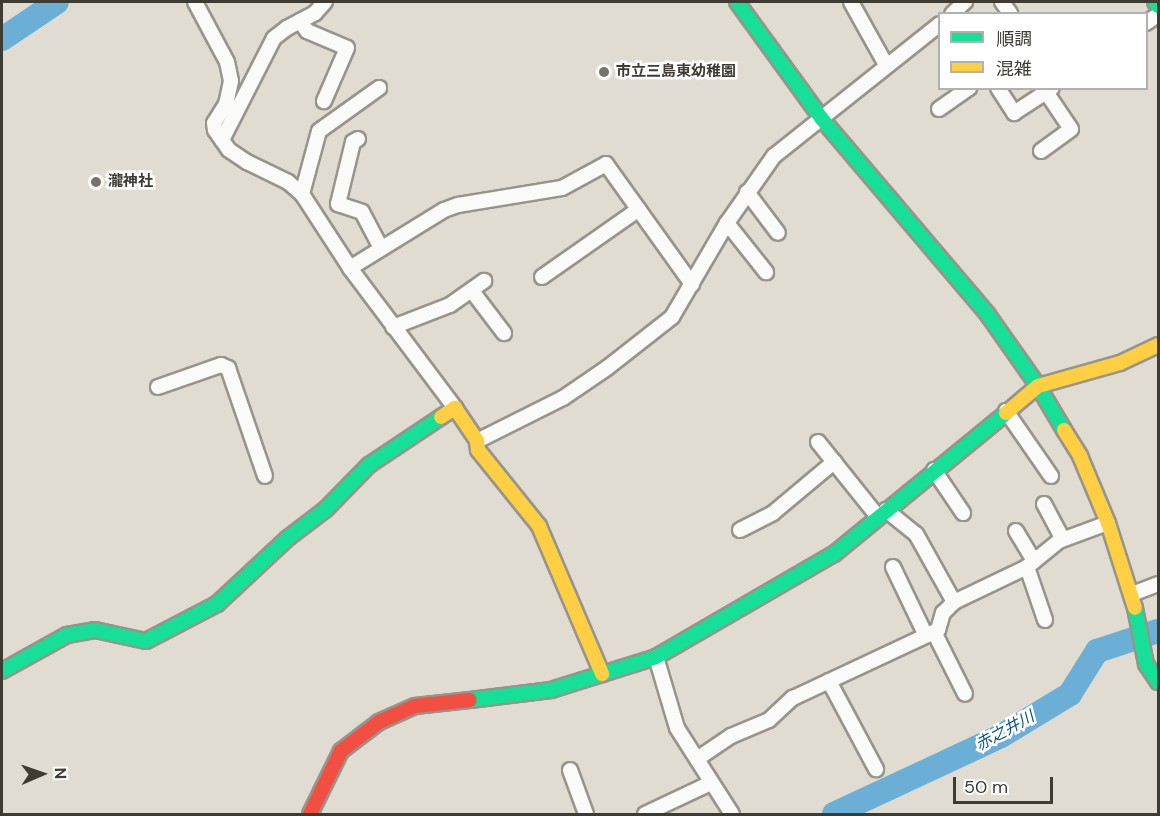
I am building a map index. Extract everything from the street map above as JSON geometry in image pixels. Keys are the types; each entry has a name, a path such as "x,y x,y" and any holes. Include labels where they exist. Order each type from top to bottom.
{"street":[{"path":"195,2 227,62 231,81 226,104 214,123 215,130 229,150 288,182 302,194 350,268 455,408 477,441 478,450 539,526 602,674"},
{"path":"222,140 274,38 315,13 325,2"},
{"path":"737,2 822,119 988,315 1038,386 1080,456 1108,523 1132,594 1146,664 1158,682"},
{"path":"851,2 886,65"},
{"path":"1155,2 1158,6"},
{"path":"300,21 307,31 347,48 324,101"},
{"path":"477,441 563,399 672,317 747,192 774,156 938,25"},
{"path":"302,194 319,131 379,88"},
{"path":"939,108 966,90"},
{"path":"999,90 1014,113 1049,90 1071,129 1041,151"},
{"path":"358,139 353,142 338,204 362,212 381,248"},
{"path":"350,268 458,205 562,188 606,164 692,284"},
{"path":"747,192 778,233"},
{"path":"543,277 639,209"},
{"path":"728,223 766,272"},
{"path":"393,327 450,305 484,282"},
{"path":"472,291 504,333"},
{"path":"310,814 341,751 380,722 395,714 434,703 551,690 656,657 834,554 1038,386 1120,363 1158,345"},
{"path":"158,387 220,364 228,368 265,476"},
{"path":"2,671 67,635 95,630 146,640 158,637 217,604 288,538 326,509 369,465 455,408"},
{"path":"1006,411 1051,476"},
{"path":"818,442 882,513 916,534 954,602"},
{"path":"740,530 773,513 834,462"},
{"path":"934,470 963,513"},
{"path":"1044,504 1063,539"},
{"path":"697,759 731,736 769,720 793,698 939,630 943,613 954,602 1031,564 1063,539 1108,523"},
{"path":"1016,531 1031,564 1046,620"},
{"path":"893,567 965,694"},
{"path":"1132,594 1158,584"},
{"path":"656,657 677,728 732,814"},
{"path":"829,681 876,769"},
{"path":"570,770 586,814"},
{"path":"645,814 711,783"}],"waterway":[{"path":"2,39 57,2"},
{"name":"赤之井川","path":"834,814 1001,736 1070,694 1097,651 1158,631"}],"traffic: fast":[{"path":"737,2 822,119 988,315 1038,386 1064,430"},
{"path":"1155,2 1158,6"},
{"path":"470,700 551,690 656,657 834,554 1006,413"},
{"path":"2,671 67,635 95,630 146,641 217,604 288,538 326,509 369,465 441,417"},
{"path":"1135,608 1146,664 1158,682"}],"traffic: slow":[{"path":"1006,413 1038,386 1120,363 1158,345"},
{"path":"441,417 455,408 477,441 478,450 539,526 602,674"},
{"path":"1064,430 1080,456 1108,523 1135,608"}],"traffic: jam":[{"path":"310,814 341,751 379,722 415,706 470,700"}],"place":[{"name":"市立三島東幼稚園","path":"604,72"},
{"name":"瀧神社","path":"96,182"}]}
